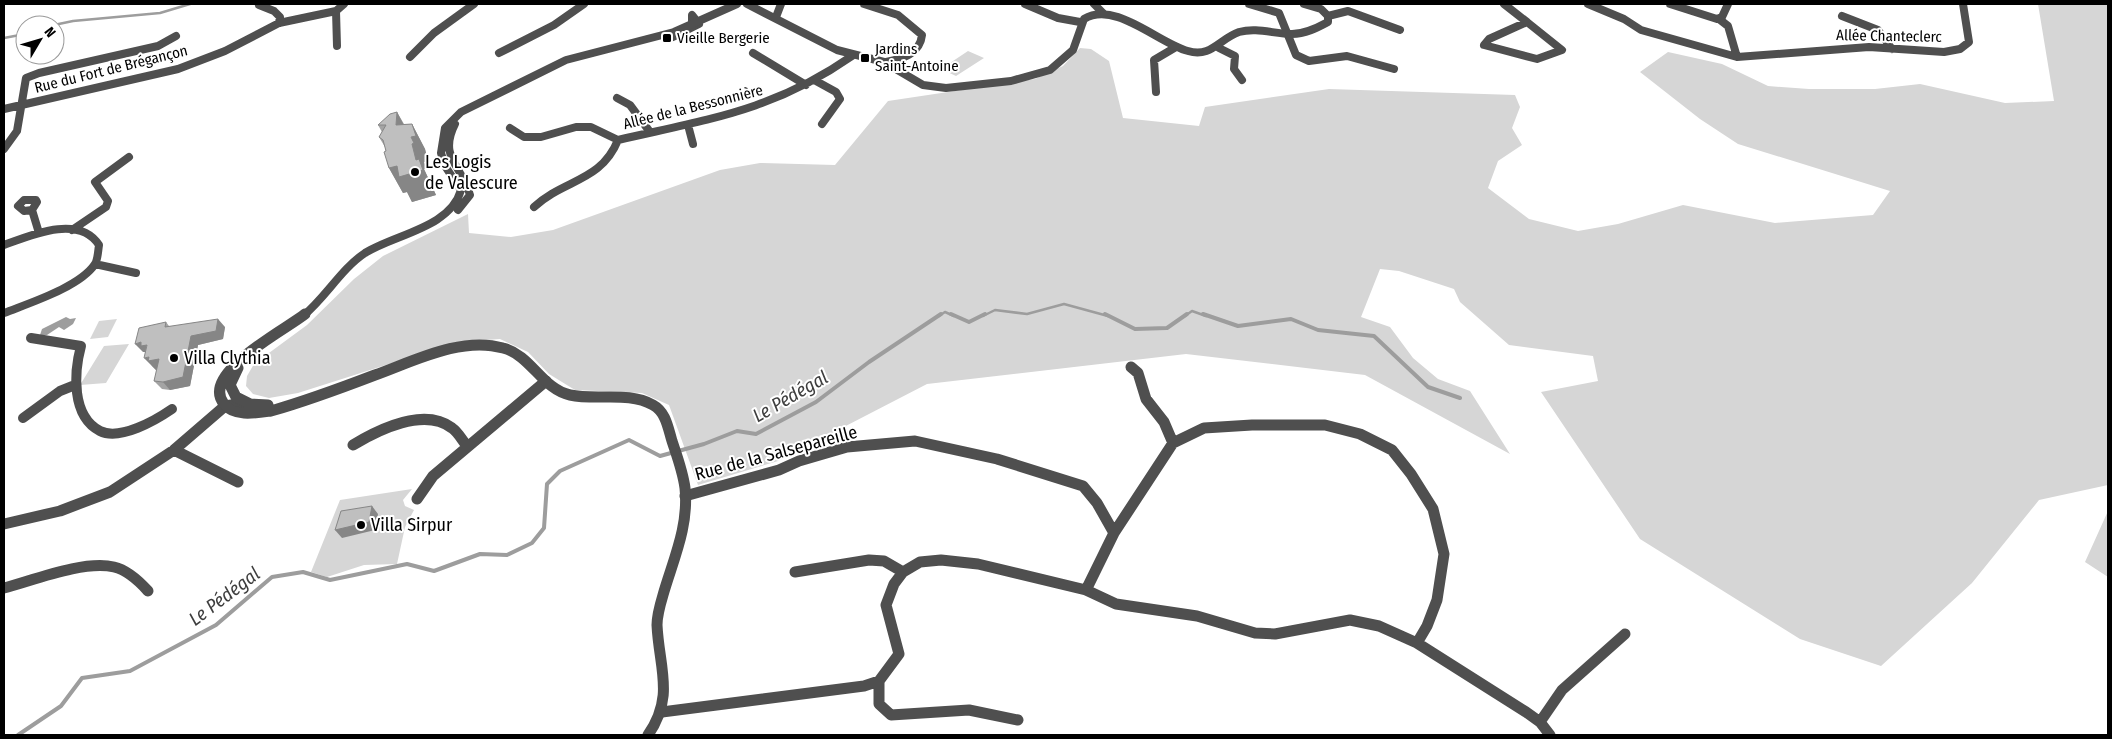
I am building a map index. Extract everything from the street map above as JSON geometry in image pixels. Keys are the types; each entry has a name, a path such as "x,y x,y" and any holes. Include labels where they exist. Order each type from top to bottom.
{"street":[{"path":"337,46 336,11 344,4"},
{"path":"410,57 434,33 474,4"},
{"path":"499,53 554,25 584,4"},
{"path":"691,4 692,16 698,24"},
{"path":"348,271 382,248 434,226 464,205 470,196 469,186 452,164 448,144 453,126 465,114 572,61 673,37 738,4"},
{"path":"234,404 230,382 234,373 267,341 324,298 354,262 365,253 431,222 456,204 461,190 444,166 441,145 445,128 461,112 566,60 698,24 747,4 773,15 809,37 852,56 886,62 933,88 957,88 1032,76 1050,69 1072,51 1080,22 1091,14 1104,13 1132,19 1176,47 1196,53 1219,48 1231,36 1248,31 1288,35 1312,31 1328,22 1328,16 1321,9 1304,4"},
{"path":"761,4 773,15"},
{"path":"773,15 781,4"},
{"path":"864,4 874,9 888,11 912,24 922,35 922,42 917,51 898,60 886,62"},
{"path":"1025,4 1058,18 1080,22"},
{"path":"1094,4 1104,13"},
{"path":"1249,4 1278,13 1296,55 1309,61 1346,56 1394,69"},
{"path":"1504,4 1527,22 1562,50 1536,60 1484,45 1489,39 1527,22"},
{"name":"Allée Chanteclerc","path":"1588,4 1624,19 1641,30 1737,57 1759,57 1824,49 1869,47 1944,52 1960,49 1969,42 1963,4"},
{"path":"1670,4 1710,18 1719,19 1728,26 1737,57"},
{"path":"1719,19 1723,16 1728,4"},
{"path":"259,5 274,11 280,17 279,24"},
{"name":"Rue du Fort de Brégançon","path":"4,109 178,69 225,51 279,24 336,11"},
{"path":"1328,16 1348,11 1400,30"},
{"path":"1842,16 1878,30 1892,49"},
{"path":"4,150 17,131 26,78 39,73 158,46 176,36"},
{"path":"1156,92 1154,60 1176,47"},
{"path":"1219,48 1235,56 1234,69 1242,80"},
{"path":"753,53 806,85"},
{"name":"Allée de la Bessonnière","path":"618,140 742,112 816,81 852,56"},
{"path":"816,81 836,92 840,100 829,112 822,124"},
{"path":"617,98 630,105 650,132"},
{"path":"688,125 693,144"},
{"path":"510,128 524,137 542,137 576,127 591,127 618,140 612,155 596,169 573,183 543,196 534,207"},
{"path":"72,230 106,207 108,201 95,182 129,157"},
{"path":"32,210 39,233"},
{"path":"4,245 39,233 72,230 92,236 99,245 95,264 61,288 4,312"},
{"path":"95,264 136,274"},
{"path":"31,338 50,343 76,343 81,346 75,368 75,384 85,413 97,429 104,433 143,425 172,410"},
{"path":"234,404 252,413 271,411 432,356 478,345 498,346 517,354 546,381 566,394 584,398 632,399 653,404 659,409 664,418 682,473 686,496 685,524 658,612 657,624 665,694 662,712 655,727 648,735"},
{"path":"1131,367 1138,373 1146,399 1164,422 1173,443"},
{"path":"417,499 433,476 546,381"},
{"path":"23,418 60,391 75,384"},
{"path":"4,524 60,511 101,496 137,476 234,404"},
{"path":"353,445 370,433 430,419 451,427 467,446"},
{"path":"1086,590 1114,533 1173,443 1204,428 1252,425 1325,425 1360,434 1392,450 1411,474 1433,509 1444,554 1436,600 1427,626 1417,643"},
{"name":"Rue de la Salsepareille","path":"686,496 779,470 799,461 847,447 915,441 997,459 1083,486 1097,503 1114,533"},
{"path":"174,450 238,482"},
{"path":"796,572 870,560 884,561 904,572"},
{"path":"662,712 864,686 879,681 899,654 886,605 894,584 904,572 920,562 941,560 968,563 1086,590 1116,604 1197,616 1255,632 1275,634 1350,620 1379,626 1417,643 1526,712 1540,722 1550,735"},
{"path":"4,588 86,568 113,567 138,579 148,591"},
{"path":"1540,722 1562,690 1625,634"},
{"path":"879,681 879,704 890,715 913,715 954,710 991,713 1018,720"}],"shaded area":[{"path":"2038,4 2108,4 2108,485 2039,500 1972,583 1881,666 1800,639 1640,539 1541,392 1598,381 1593,356 1509,345 1460,302 1454,289 1399,271 1380,269 1361,317 1390,327 1413,358 1438,379 1470,391 1510,454 1365,375 1186,354 927,384 778,461 698,485 669,405 642,393 575,390 549,374 528,352 500,339 458,342 298,393 269,398 253,394 246,386 247,376 254,364 307,325 354,279 383,256 468,214 469,233 511,237 553,230 720,170 760,163 835,165 888,101 1035,79 1063,66 1080,48 1091,49 1109,61 1123,118 1199,126 1205,107 1329,89 1515,95 1520,107 1512,128 1522,145 1498,161 1488,188 1529,219 1578,231 1618,224 1683,205 1775,223 1873,215 1890,191 1738,144 1700,119 1640,72 1668,52 1722,64 1768,86 1809,89 1875,89 1920,84 2005,103 2054,101"},
{"path":"968,51 984,58 956,76 941,69"},
{"path":"66,317 70,319 76,318 73,324 64,330 59,327 47,335 40,335 42,329"},
{"path":"117,319 108,337 90,339 99,321"},
{"path":"129,344 106,383 80,385 104,346"},
{"path":"412,489 403,500 405,506 414,510 405,527 397,564 364,565 327,577 311,572 340,500"},
{"path":"2108,511 2108,577 2085,562"}],"building":[{"path":"397,112 396,125 412,124 416,136 411,137 414,143 412,144 416,160 419,159 423,170 399,177 397,166 389,168 384,152 386,151 383,140 379,137 386,125 378,125 390,114"},
{"path":"218,319 216,331 191,336 183,377 163,382 154,381 159,359 148,361 149,357 144,358 147,345 141,346 141,342 135,344 139,328 166,322 165,327"},
{"path":"372,506 369,522 335,530 341,511"}],"waterway":[{"path":"65,23 160,13 190,4"},
{"path":"4,38 15,36"},
{"name":"Le Pédégal","path":"983,316 995,310 1027,314 1064,304 1108,316"},
{"name":"Le Pédégal","path":"1185,316 1192,311 1206,316"},
{"name":"Le Pédégal","path":"939,316 945,312 954,316"},
{"name":"Le Pédégal","path":"18,735 61,706 82,678 130,671 216,625 272,577 303,572 330,580 407,564 434,571 480,554 507,555 532,543 544,528 547,484 560,471 629,440 660,456 704,444 737,431 756,434 816,402 869,362 941,314"},
{"name":"Le Pédégal","path":"951,314 969,322 985,314"},
{"name":"Le Pédégal","path":"1105,314 1135,329 1167,328 1187,314"},
{"name":"Le Pédégal","path":"1203,314 1238,326 1291,319 1318,330 1374,336 1428,387 1460,398"}],"place":[{"name":"Vieille Bergerie","path":"667,38"},
{"name":"Jardins Saint-Antoine","path":"865,58"},
{"name":"Les Logis de Valescure","path":"415,172"},
{"name":"Villa Clythia","path":"174,358"},
{"name":"Villa Sirpur","path":"361,525"}]}
